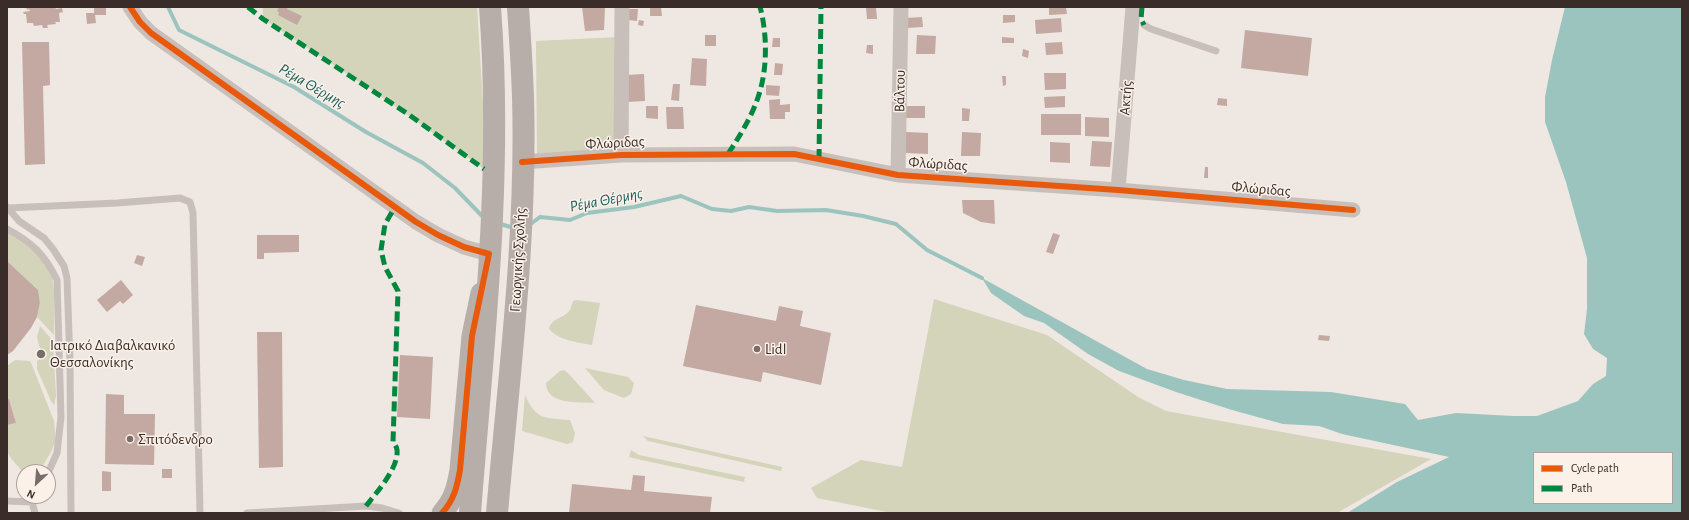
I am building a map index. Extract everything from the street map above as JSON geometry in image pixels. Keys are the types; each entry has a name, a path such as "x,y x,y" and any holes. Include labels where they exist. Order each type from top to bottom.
{"main road":[{"name":"Γεωργικής Σχολής","path":"470,513 494,182 494,82 490,7"},
{"name":"Γεωργικής Σχολής","path":"497,513 512,359 520,250 523,97 518,7"},
{"path":"504,431 510,478 507,513"}],"street":[{"path":"130,7 140,22 152,33 274,118 406,214 438,235 464,247 490,248 472,336 457,490 448,506 442,513"},
{"path":"621,155 622,7"},
{"name":"Βάλτου","path":"898,175 901,7"},
{"name":"Ακτής","path":"1118,190 1133,7"},
{"name":"Φλώριδας","path":"522,162 621,155 794,154 898,175 1118,190 1353,210"}],"lane":[{"path":"1144,25 1151,29 1216,51"},
{"path":"8,207 117,204 180,198 190,202 193,213 200,513"},
{"path":"8,207 19,221 44,238 64,266 67,278 70,362 71,513"},
{"path":"7,229 37,248 49,264 57,280 61,417 57,453 52,464"},
{"path":"247,513 366,506 382,508 399,513"}],"green space":[{"path":"263,7 477,7 485,136 484,169 376,93 263,19"},
{"path":"618,37 618,151 537,156 536,41"},
{"path":"7,232 16,236 43,259 52,276 54,291 54,335 37,317 40,303 38,290 7,261"},
{"path":"934,299 1047,335 1138,397 1166,411 1431,459 1337,513 892,513 817,498 811,488 861,460 902,467"},
{"path":"576,300 600,303 592,345 563,339 549,329 555,320 565,315 570,310 573,301"},
{"path":"40,326 53,341 56,396 54,405 37,369 37,361 42,357 37,337"},
{"path":"15,360 30,361 54,421 55,442 44,464 16,464 7,451 7,425 16,423 9,399 7,400 7,366"},
{"path":"585,368 628,377 634,383 631,394 624,398 604,390"},
{"path":"564,370 595,403 564,401 551,395 547,390 546,383 560,371"},
{"path":"525,395 533,409 542,416 554,419 570,420 575,433 573,442 567,444 522,431"},
{"path":"643,436 782,467 781,471 648,441"},
{"path":"631,450 639,455 745,477 744,482 629,457"}],"water":[{"path":"1565,7 1682,7 1682,513 1347,513 1397,482 1449,457 1342,434 1319,426 1283,424 1176,392 1119,371 1088,354 1044,323 1024,316 991,293 982,278 1147,369 1184,380 1227,389 1331,392 1405,404 1418,420 1456,413 1537,416 1578,401 1593,384 1606,376 1607,358 1593,349 1584,334 1587,309 1587,258 1566,182 1545,122 1545,97"}],"building":[{"path":"26,7 55,7 56,9 62,8 63,12 59,13 60,22 47,25 48,28 43,28 42,25 34,26 33,23 27,23 26,14 23,12 30,11 29,9 27,10"},
{"path":"94,7 106,7 106,15 95,15 96,23 87,24 86,13 94,13"},
{"path":"279,7 288,7 287,9 302,16 297,25 278,15 279,12 277,11"},
{"path":"582,7 605,7 604,30 585,31"},
{"path":"650,7 661,7 662,16 650,16"},
{"path":"866,7 876,7 877,19 867,19"},
{"path":"1049,7 1066,7 1067,14 1049,15"},
{"path":"629,9 638,9 637,21 628,20"},
{"path":"1003,15 1015,15 1015,22 1003,23"},
{"path":"922,17 923,27 906,28 906,18"},
{"path":"1061,18 1062,32 1036,34 1035,20"},
{"path":"639,20 644,21 643,26 638,25"},
{"path":"1245,30 1312,38 1308,76 1241,68"},
{"path":"705,35 716,35 716,46 705,46"},
{"path":"917,35 936,36 935,54 916,54"},
{"path":"1002,37 1014,38 1014,43 1002,43"},
{"path":"773,38 780,38 780,47 772,47"},
{"path":"22,42 49,42 50,85 43,86 45,164 25,165"},
{"path":"1062,42 1063,54 1046,55 1045,43"},
{"path":"867,45 873,45 873,54 866,53"},
{"path":"1023,49 1029,51 1028,58 1022,56"},
{"path":"692,58 707,59 706,86 690,85"},
{"path":"775,63 783,64 782,75 774,75"},
{"path":"1044,73 1066,73 1066,89 1045,90"},
{"path":"644,74 645,101 627,102 626,75"},
{"path":"1002,76 1006,76 1006,85 1003,86"},
{"path":"673,84 680,84 679,101 671,100"},
{"path":"766,85 780,86 779,96 766,95"},
{"path":"1065,96 1065,107 1045,108 1044,97"},
{"path":"1218,98 1227,99 1227,106 1217,105"},
{"path":"780,99 780,105 790,104 790,112 785,112 785,119 770,119 769,100"},
{"path":"646,106 658,106 658,119 646,118"},
{"path":"904,106 925,106 925,118 904,118"},
{"path":"666,107 683,107 684,129 667,129"},
{"path":"962,108 970,109 969,121 962,121"},
{"path":"1041,114 1081,114 1081,135 1041,135"},
{"path":"1085,117 1109,118 1109,137 1085,136"},
{"path":"906,132 928,133 928,154 905,153"},
{"path":"962,132 981,133 980,156 961,156"},
{"path":"1092,141 1112,142 1110,167 1090,166"},
{"path":"1050,142 1070,143 1070,163 1050,162"},
{"path":"1205,167 1208,167 1208,178 1204,178"},
{"path":"962,200 994,200 995,224 981,222 963,213"},
{"path":"1053,233 1060,235 1053,254 1046,252"},
{"path":"257,235 299,235 299,252 264,253 264,259 257,259"},
{"path":"137,255 145,257 142,266 134,263"},
{"name":"Ιατρικό Διαβαλκανικό Θεσσαλονίκης","path":"7,261 38,290 40,303 37,317 31,328 13,351 7,355"},
{"path":"121,280 133,295 123,304 120,301 107,312 97,300"},
{"name":"Lidl","path":"696,305 776,321 779,306 803,311 800,326 831,333 821,385 763,372 761,382 683,366"},
{"path":"257,332 282,332 283,467 259,468"},
{"path":"1319,335 1330,336 1329,341 1318,340"},
{"path":"400,355 433,357 430,419 397,417"},
{"name":"Σπιτόδενδρο","path":"106,394 124,395 124,414 155,414 154,465 105,464"},
{"path":"9,399 16,423 7,425 7,400"},
{"path":"162,469 172,469 172,478 162,478"},
{"path":"102,471 111,472 111,491 102,491"},
{"path":"633,475 645,476 644,491 712,497 710,513 569,513 572,484 631,490"}],"waterway":[{"name":"Ρέμα Θέρμης","path":"168,7 179,30 294,87 366,132 423,163 455,188 484,218"},
{"name":"Ρέμα Θέρμης","path":"528,226 540,217 570,220 587,213 634,207 681,196 712,209 731,211 749,207 777,211 826,210 863,216 896,224 927,250 982,278"},
{"name":"Ρέμα Θέρμης","path":"497,223 514,228"}],"marked path":[{"path":"248,7 263,19 408,114 484,169"},
{"path":"728,154 752,113 761,85 764,71 765,37 760,7"},
{"path":"819,159 821,7"},
{"path":"1142,7 1141,19 1144,25"},
{"path":"366,506 386,480 397,457 397,449 393,442 398,291 385,267 381,250 385,224 395,207"}],"cycle path":[{"path":"130,7 140,22 151,33 416,222 438,235 464,247 489,254 472,336 458,482 449,503 442,513"},
{"path":"522,162 621,155 794,154 898,175 1118,190 1353,210"}],"place":[{"name":"Lidl","path":"757,349"},
{"name":"Ιατρικό Διαβαλκανικό Θεσσαλονίκης","path":"41,354"},
{"name":"Σπιτόδενδρο","path":"130,439"}]}
